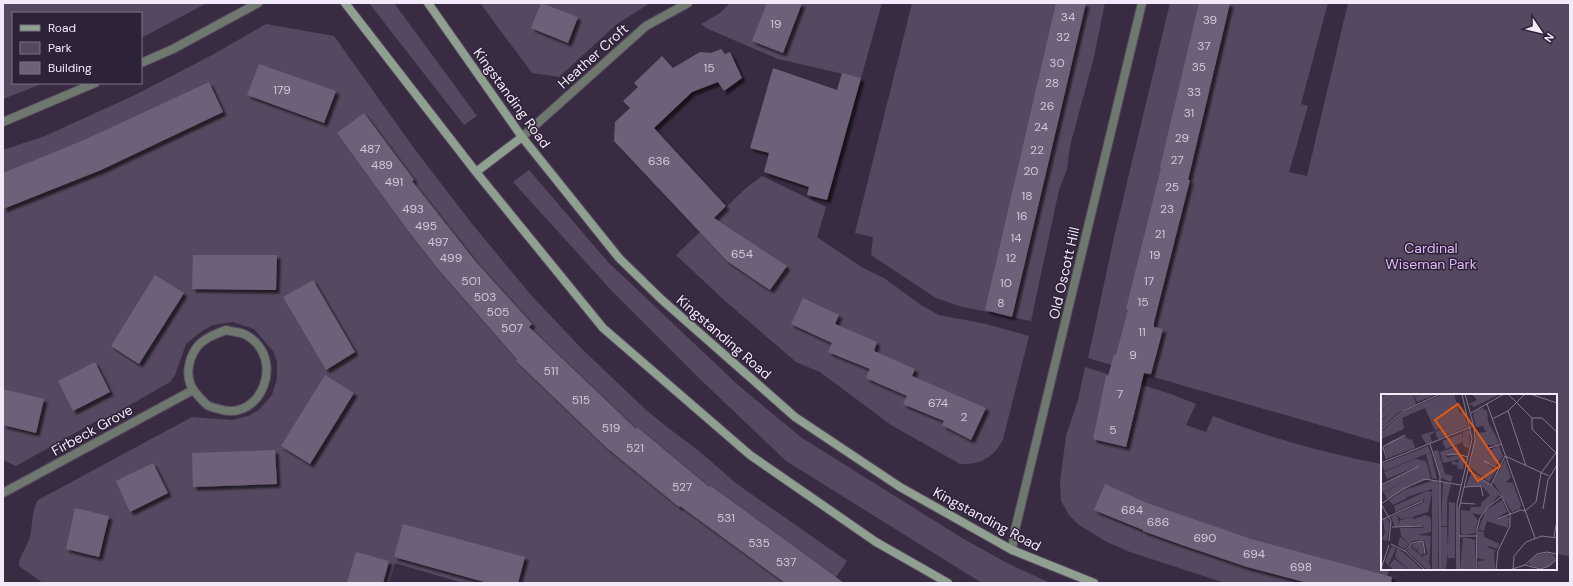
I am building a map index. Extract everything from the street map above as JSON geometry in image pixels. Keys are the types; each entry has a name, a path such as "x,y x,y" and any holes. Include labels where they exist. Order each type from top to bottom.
{"main road":[{"path":"345,3 476,172 603,328 750,455 876,542 948,583"},
{"name":"Kingstanding Road","path":"428,3 522,137 619,258 661,300 795,417 900,488 1012,550 1094,583"},
{"path":"476,172 522,137"}],"street":[{"path":"142,63 173,50 258,3"},
{"name":"Heather Croft","path":"522,137 646,26 688,3"},
{"name":"Old Oscott Hill","path":"1012,550 1015,530 1142,3"},
{"path":"3,122 93,84"},
{"path":"226,330 246,335 258,345 266,357 268,369 265,384 258,397 246,406 228,412 208,405 193,390 187,378 189,366 197,347 211,336 226,330"},
{"name":"Firbeck Grove","path":"3,493 193,390"}],"green space":[{"path":"3,3 207,3 142,37 142,12 12,12 12,84 41,84 3,99"},
{"path":"369,3 394,3 477,116 464,125"},
{"path":"480,3 650,3 617,24 559,77 532,73"},
{"path":"730,3 882,3 861,78 778,59 706,28 701,24 720,13"},
{"path":"912,3 1105,3 1094,57 1070,146 1067,169 1059,190 1031,321 959,306 936,298 871,255 873,237 855,233"},
{"name":"Cardinal Wiseman Park","path":"1170,3 1328,3 1301,104 1308,106 1289,172 1307,176 1348,3 1570,3 1570,556 1557,554 1557,394 1381,394 1381,443 1088,358 1115,233"},
{"path":"266,24 334,36 416,151 473,225 531,295 582,349 646,410 699,451 737,484 847,561 832,583 463,583 395,563 389,583 43,583 19,566 20,559 30,537 33,513 38,500 192,417 232,420 248,416 259,410 272,395 277,378 277,362 273,351 254,329 233,322 213,325 202,331 186,344 175,375 170,382 102,421 100,419 16,466 3,460 3,150 45,136 137,94 212,55"},
{"path":"529,170 608,262 738,385 802,438 962,538 1007,563 1050,583 982,583 786,461 700,379 611,290 513,182"},
{"path":"762,176 826,207 817,237 863,268 884,278 921,305 939,315 986,324 1029,336 1003,439 996,451 986,459 974,463 960,464 891,425 820,372 796,362 724,300 676,255 746,188"},
{"path":"1085,367 1171,394 1196,404 1186,425 1206,432 1213,416 1296,444 1381,464 1381,570 1389,570 1386,583 1225,583 1130,552 1107,542 1079,525 1069,515 1061,501 1060,483 1066,436 1078,400"}],"building":[{"path":"541,3 578,17 568,43 531,28"},
{"path":"767,3 802,3 783,53 752,41"},
{"path":"1056,3 1086,3 1012,317 985,310"},
{"path":"1199,3 1230,3 1188,180 1190,180 1154,322 1154,327 1163,329 1151,374 1144,373 1126,447 1093,439 1106,376 1108,376 1114,355 1116,355 1128,310 1126,309 1161,168"},
{"path":"721,49 725,54 730,52 742,78 724,91 718,82 692,92 654,128 726,206 714,218 787,266 770,290 727,261 614,141 615,122 630,108 623,101 638,87 634,83 662,56 673,68 700,52 711,53"},
{"path":"259,64 336,91 324,123 247,95"},
{"path":"773,68 837,90 842,73 861,78 827,200 807,195 809,187 764,172 769,153 750,148"},
{"path":"209,82 223,112 101,170 3,209 3,173 84,140"},
{"path":"364,113 414,180 412,181 476,262 532,324 529,327 636,429 637,427 709,487 711,486 844,583 785,583 680,506 679,507 607,448 516,361 517,359 439,270 406,228 337,133"},
{"path":"193,255 277,255 276,290 192,289"},
{"path":"155,275 184,293 139,364 111,346"},
{"path":"313,280 355,352 326,370 283,297"},
{"path":"803,298 839,315 835,324 877,342 874,351 915,369 912,376 986,408 971,440 942,425 944,421 903,404 907,396 866,378 870,369 828,352 832,343 791,324"},
{"path":"95,362 110,392 73,411 58,381"},
{"path":"325,375 354,393 310,464 281,446"},
{"path":"3,389 44,399 36,433 3,425"},
{"path":"275,450 277,484 193,487 192,453"},
{"path":"153,463 168,493 130,512 116,481"},
{"path":"1105,484 1147,503 1251,539 1392,577 1391,583 1308,583 1247,567 1182,545 1143,531 1094,510"},
{"path":"75,508 109,516 99,557 66,549"},
{"path":"403,524 525,557 518,583 488,583 394,557"},
{"path":"356,552 389,561 383,583 347,583"}]}
